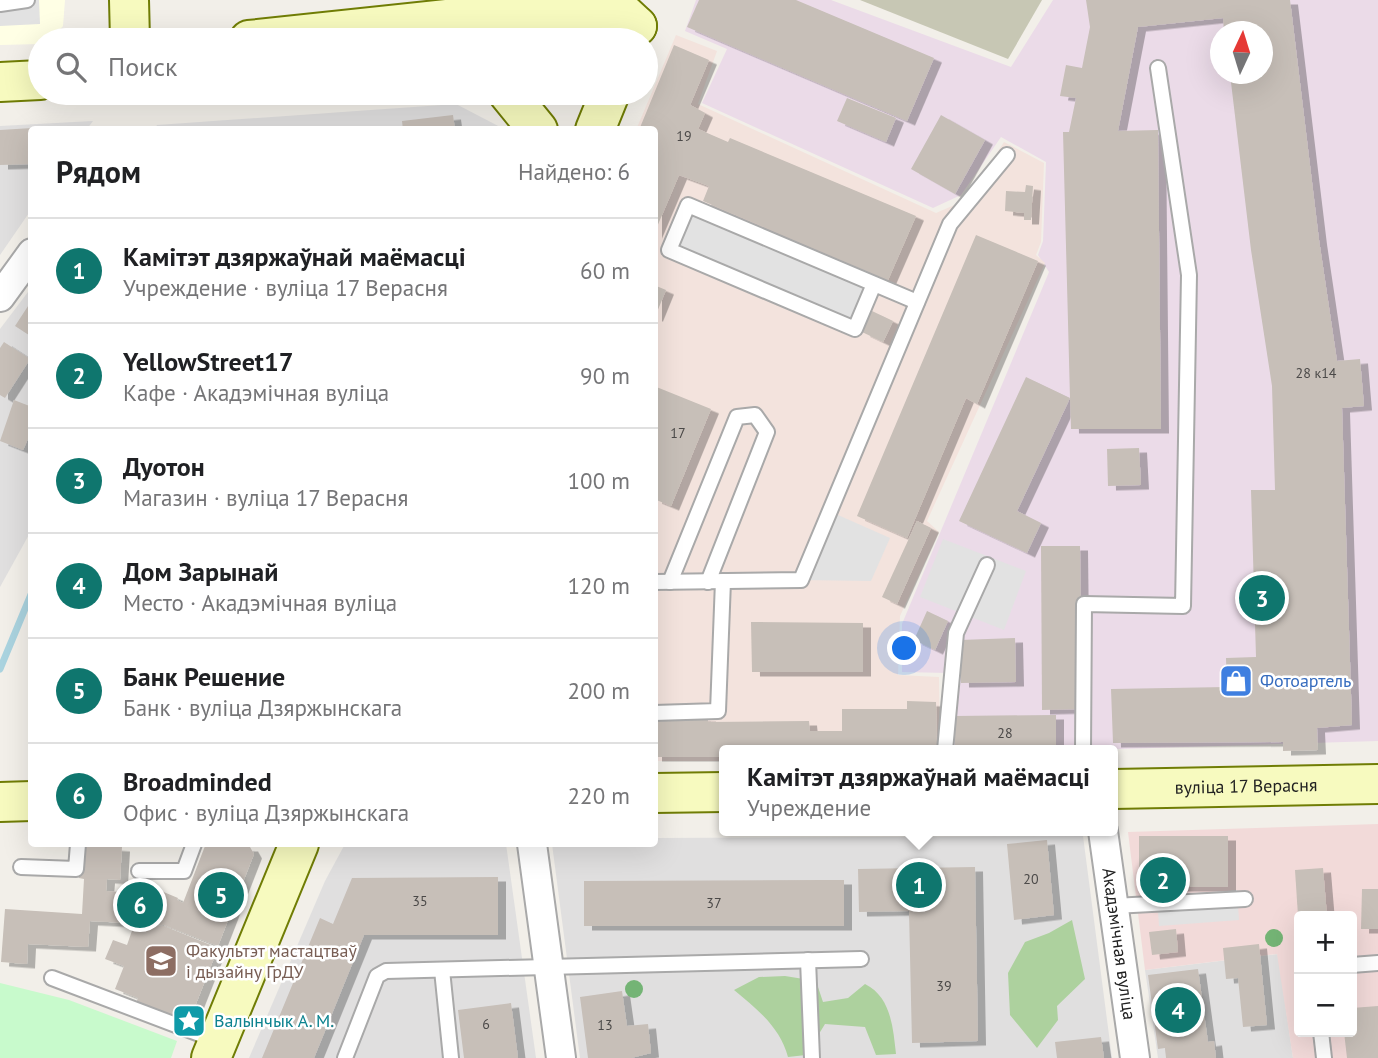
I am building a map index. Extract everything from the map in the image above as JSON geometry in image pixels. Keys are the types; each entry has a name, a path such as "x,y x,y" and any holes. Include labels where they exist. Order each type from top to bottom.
{"main road":[{"path":"129,0 130,28"},
{"path":"358,28 593,2 622,12 638,22"},
{"path":"608,28 638,22"},
{"path":"0,82 28,81"},
{"path":"518,105 535,126"},
{"path":"596,126 605,105"},
{"name":"вуліца 17 Верасня","path":"1118,789 1378,784"},
{"path":"658,793 719,792"},
{"path":"0,802 28,801"},
{"path":"215,1050 298,847"}],"street":[{"path":"0,297 28,258"},
{"name":"Акадэмічная вуліца","path":"1104,836 1135,1058"},
{"path":"532,847 561,1058"}],"lane":[{"path":"0,4 27,0"},
{"path":"1083,745 1084,604 1183,606 1189,275 1158,68"},
{"path":"658,582 801,580 950,224 1007,155"},
{"path":"874,284 855,328 669,250 688,205 917,302"},
{"path":"658,713 718,711 715,582 767,432 755,415 737,417 670,582"},
{"path":"945,745 956,633 987,565"},
{"path":"21,866 76,869 78,847"},
{"path":"139,871 184,870 193,847"},
{"path":"1114,906 1245,899"},
{"path":"345,1058 377,976 386,971 861,959"},
{"path":"808,960 812,1058"},
{"path":"1357,965 1378,963"},
{"path":"442,970 451,1058"},
{"path":"52,978 215,1050"},
{"path":"1322,1037 1324,1058"}],"shaded area":[{"path":"0,0 65,0 61,28 28,28 28,44 0,45"},
{"path":"0,0 39,0 40,24 0,26"},
{"path":"696,0 831,0 1011,67 1053,0 1378,0 1378,741 1118,749 1118,745 949,745 948,673 902,672 902,624 1049,272 1038,255 1043,241 1046,162 1001,137 961,195 933,208 702,103 727,49 685,31"},
{"path":"860,0 1042,0 1008,59"},
{"path":"676,35 717,51 698,104 936,213 966,200 1004,142 1044,163 1041,242 1036,255 1045,263 927,521 939,532 900,616 898,675 939,677 940,745 719,745 719,761 658,761 658,126 638,126 647,105 658,105 658,78"},
{"path":"458,105 498,126 156,126"},
{"path":"93,121 89,126 28,126 28,214 0,255 0,126"},
{"path":"690,203 876,280 854,334 668,257"},
{"path":"28,292 28,536 0,587 0,329"},
{"path":"829,511 890,538 871,581 801,580"},
{"path":"943,539 1026,571 1004,630 920,597"},
{"path":"1378,824 1378,1058 1293,1058 1277,954 1145,970 1128,832"},
{"path":"1083,836 1112,1058 580,1058 552,847 658,847 658,838"},
{"path":"343,847 506,847 536,1058 249,1058 325,881"},
{"path":"1237,890 1239,920 1159,926 1157,896"},
{"path":"1278,954 1293,1058 1158,1058 1145,970"}],"green space":[{"path":"1072,920 1085,979 1057,1006 1058,1020 1037,1048 1010,1015 1008,973 1025,942"},
{"path":"785,976 816,981 823,1002 848,998 865,984 874,990 889,1014 896,1054 876,1055 865,1027 825,1024 806,1055 788,1057 773,1028 734,990 759,977"},
{"path":"0,983 69,1000 177,1041 171,1058 0,1058"}],"building":[{"path":"699,0 796,0 934,58 907,121 687,27"},
{"path":"1086,0 1290,0 1319,240 1337,361 1360,359 1364,406 1342,408 1352,725 1317,728 1318,750 1283,751 1283,742 1113,743 1111,689 1227,687 1226,658 1256,657 1251,490 1275,490 1272,386 1251,250 1231,84 1273,84 1273,21 1223,21 1223,18 1138,27 1118,131 1158,130 1161,429 1071,429 1063,132 1069,132 1076,98 1060,96 1066,65 1082,68 1090,27"},
{"path":"674,45 709,60 690,105 705,113 698,129 728,142 730,138 916,216 888,280 703,201 709,186 679,175 658,225 658,126 641,126 649,105 658,105 658,84"},
{"path":"847,98 896,118 886,142 837,121"},
{"path":"453,115 454,126 403,126 402,121"},
{"path":"941,115 985,140 955,194 911,169"},
{"path":"28,128 28,164 0,165 0,130"},
{"path":"1026,185 1033,186 1031,220 1024,220 1024,213 1005,211 1006,191 1025,192"},
{"path":"976,235 1038,261 977,404 966,398 907,538 857,516"},
{"path":"658,287 666,290 658,310"},
{"path":"28,306 28,334 15,326"},
{"path":"872,311 893,321 883,342 862,332"},
{"path":"4,342 28,358 28,362 5,398 0,395 0,348"},
{"path":"1026,377 1070,398 1017,511 1041,523 1027,553 959,521"},
{"path":"658,388 711,409 671,506 658,501"},
{"path":"14,400 28,405 28,439 23,450 0,441"},
{"path":"1139,448 1141,485 1108,486 1107,449"},
{"path":"917,521 931,528 897,604 882,597"},
{"path":"1041,546 1080,546 1082,709 1042,710"},
{"path":"927,611 948,621 935,650 914,640"},
{"path":"751,622 863,623 863,672 752,672"},
{"path":"1015,638 1016,682 961,683 960,640"},
{"path":"907,701 936,702 937,745 719,745 719,757 658,757 658,717 708,717 708,722 809,721 810,731 842,731 842,709 907,709"},
{"path":"1056,715 1056,745 955,745 954,716"},
{"path":"1139,836 1228,836 1228,887 1139,887"},
{"path":"1047,840 1054,915 1014,920 1007,844"},
{"path":"81,847 122,847 120,880 107,879 106,891 152,894 154,888 178,898 177,900 183,903 205,847 250,847 254,854 218,946 164,925 90,921 88,947 28,944 27,964 1,962 5,909 82,914 84,879 79,878"},
{"path":"975,867 978,1041 912,1043 909,911 859,912 858,869"},
{"path":"1323,868 1327,911 1298,911 1295,870"},
{"path":"498,877 498,935 364,935 314,1058 262,1058 320,918 333,924 352,878"},
{"path":"844,880 844,926 584,926 584,881"},
{"path":"1362,889 1378,889 1378,929 1361,929"},
{"path":"134,925 164,926 218,948 188,1024 136,1003 138,998 115,989 124,966 105,959 113,940 127,945"},
{"path":"1176,929 1178,952 1152,955 1149,932"},
{"path":"1259,944 1267,1025 1243,1027 1238,978 1226,979 1223,948"},
{"path":"1198,969 1208,1042 1214,1041 1216,1058 1166,1058 1165,1048 1158,1049 1148,975"},
{"path":"622,991 627,1026 648,1024 651,1053 631,1058 588,1058 580,997"},
{"path":"511,1003 518,1058 464,1058 458,1010"},
{"path":"1378,1006 1378,1058 1347,1058 1345,1037 1357,1037 1357,1008"},
{"path":"1101,1037 1104,1058 1057,1058 1055,1042"}],"waterway":[{"path":"0,669 28,602"}],"place":[{"name":"Дуотон","path":"1262,598"},
{"name":"Фотоартель","path":"1236,681"},
{"name":"YellowStreet17","path":"1163,880"},
{"name":"Камітэт дзяржаўнай маёмасці","path":"919,885"},
{"name":"Банк Решение","path":"221,895"},
{"name":"Broadminded","path":"140,905"},
{"name":"Факультэт мастацтваў і дызайну ГрДУ","path":"161,961"},
{"name":"Дом Зарынай","path":"1178,1010"},
{"name":"Валынчык А. М.","path":"189,1021"}]}
